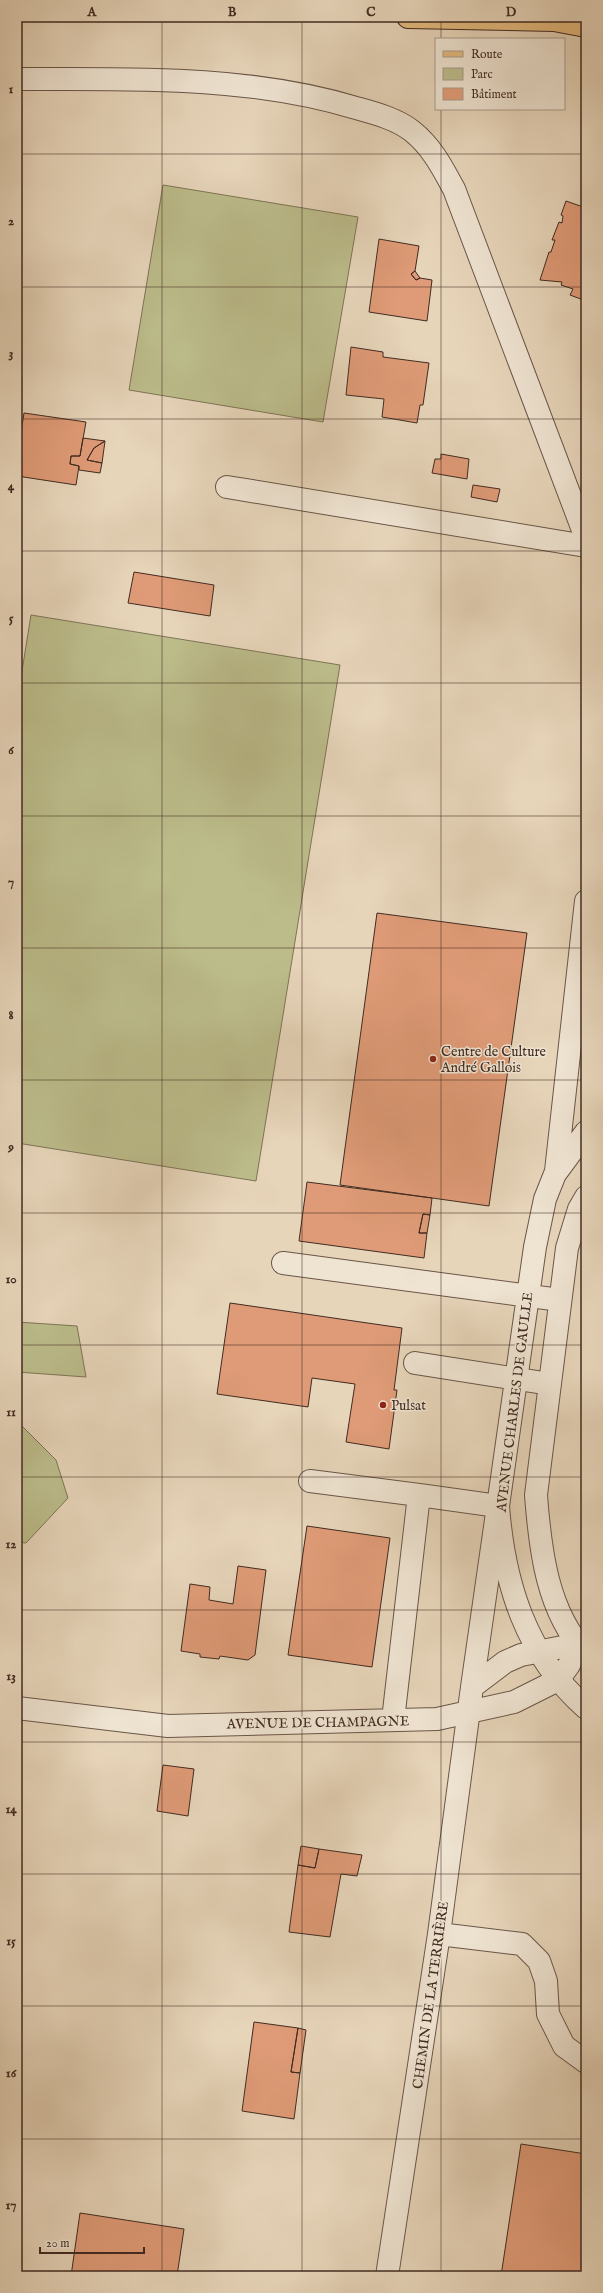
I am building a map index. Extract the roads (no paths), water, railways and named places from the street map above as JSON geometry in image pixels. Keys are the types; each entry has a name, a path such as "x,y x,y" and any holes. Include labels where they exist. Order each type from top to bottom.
{"main road":[{"path":"408,17 554,20 580,17"},
{"path":"554,20 586,26"}],"street":[{"path":"17,79 154,79 232,85 322,98 378,115 411,130 434,152 454,189 578,497 586,538"},
{"path":"227,487 586,546"},
{"path":"556,1174 586,901"},
{"name":"AVENUE CHARLES DE GAULLE","path":"586,1132 556,1174 545,1198 528,1296 498,1506 501,1547 523,1620 538,1652 558,1680 586,1708"},
{"path":"582,1648 558,1607 546,1573 539,1535 536,1495 567,1248 579,1209 586,1197"},
{"path":"283,1263 560,1300"},
{"path":"416,1363 550,1384"},
{"path":"310,1481 498,1506"},
{"path":"393,1720 419,1495"},
{"name":"CHEMIN DE LA TERRIÈRE","path":"387,2276 439,1934 468,1714 498,1506"},
{"path":"472,1687 505,1662 521,1655 582,1648"},
{"path":"558,1680 582,1648"},
{"name":"AVENUE DE CHAMPAGNE","path":"17,1708 168,1726 437,1719 468,1714 514,1702 558,1680"},
{"path":"439,1934 522,1944 539,1962 546,1981 548,2014 564,2046 586,2062"}],"place":[{"name":"Centre de Culture André Gallois","path":"433,1059"},
{"name":"Pulsat","path":"383,1405"}]}
